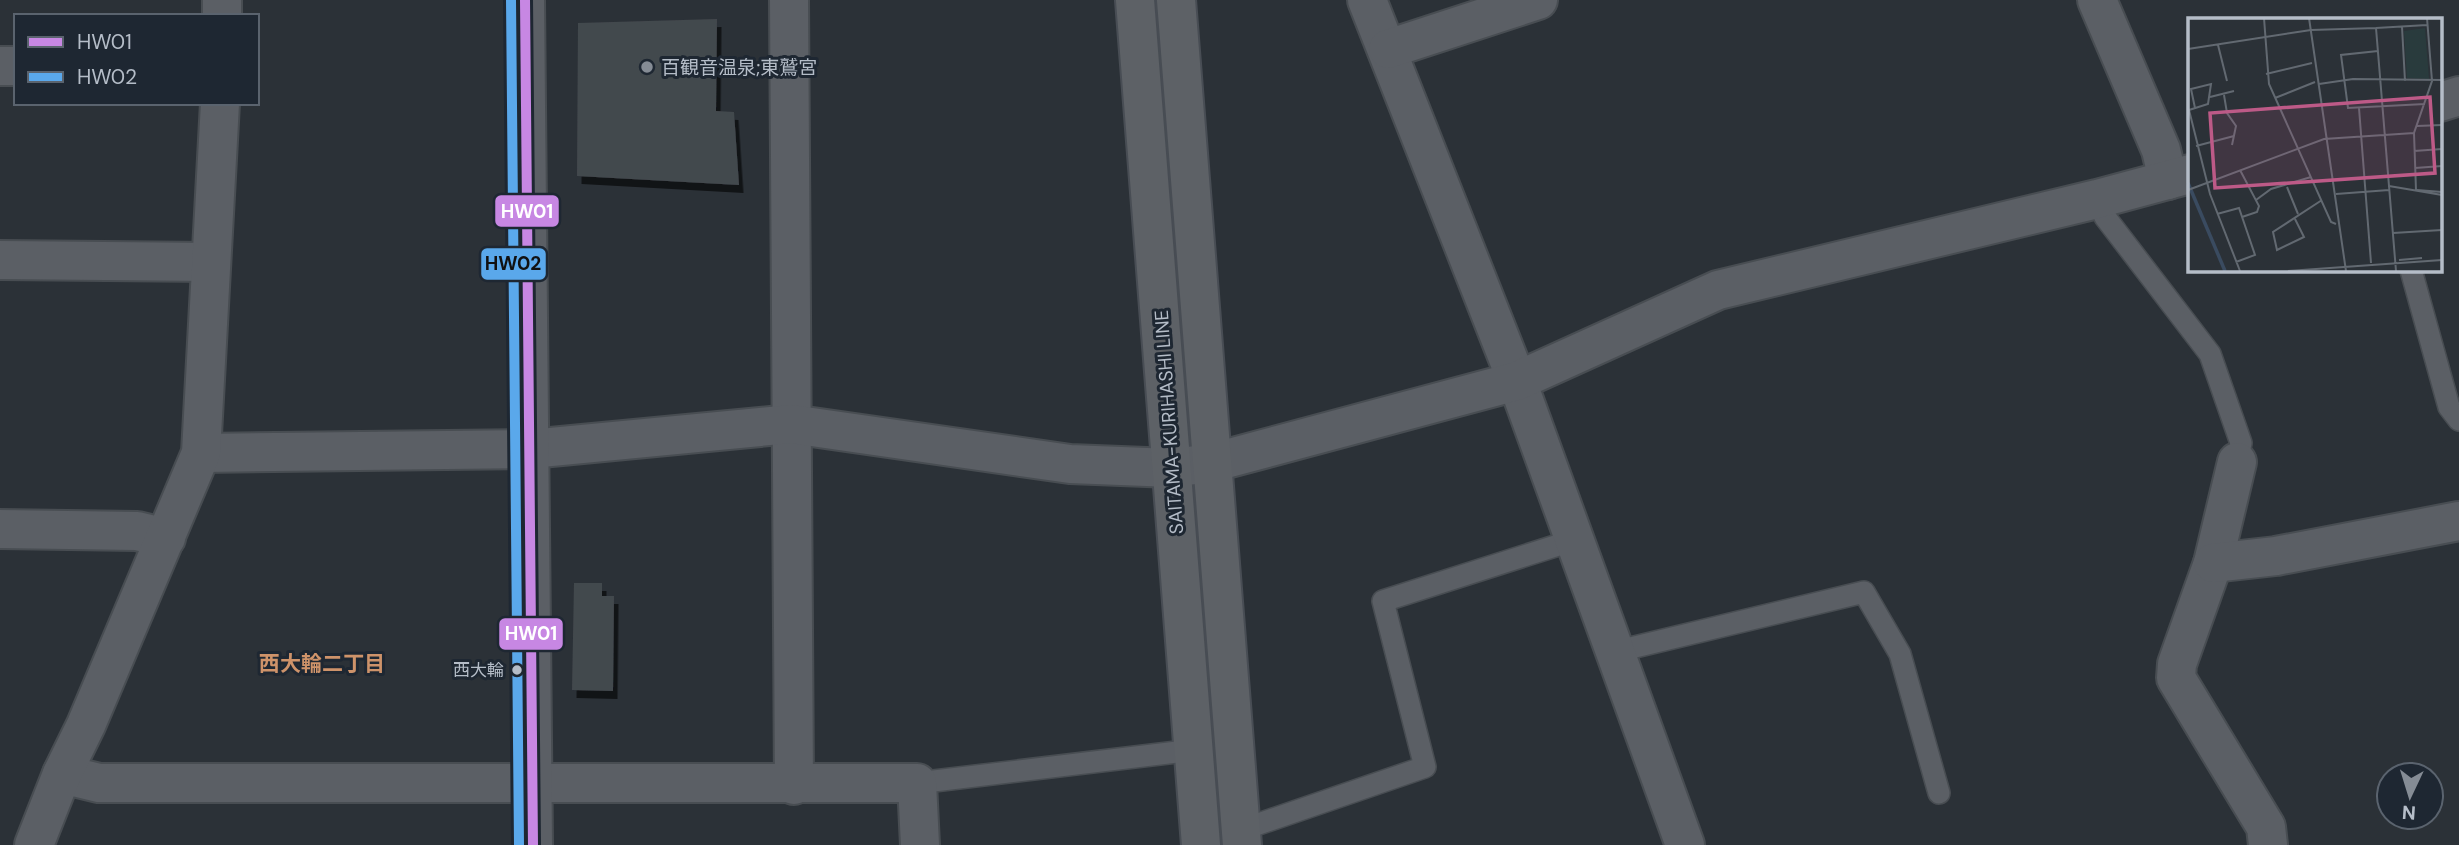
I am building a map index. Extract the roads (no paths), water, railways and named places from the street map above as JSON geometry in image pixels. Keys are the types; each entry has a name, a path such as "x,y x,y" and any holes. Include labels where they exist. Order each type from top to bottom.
{"main road":[{"name":"SAITAMA-KURIHASHI LINE","path":"1135,0 1201,845"},
{"name":"SAITAMA-KURIHASHI LINE","path":"1176,0 1241,838"}],"street":[{"path":"525,0 533,845"},
{"path":"789,0 794,785"},
{"path":"1367,0 1517,382 1685,845"},
{"path":"1388,48 1538,0"},
{"path":"201,453 530,449 791,424 1070,464 1172,468 1211,463 1517,382 1718,290 2179,177 2161,150 2097,0"},
{"path":"2442,101 2459,96"},
{"path":"34,845 201,453 220,105"},
{"path":"0,260 211,262"},
{"path":"2237,462 2213,563 2176,664 2176,678 2266,827 2268,845"},
{"path":"2213,563 2276,556 2459,521"},
{"path":"0,529 137,531 166,538"},
{"path":"62,774 99,783 917,783 920,845"}],"lane":[{"path":"2096,199 2105,216 2210,354 2241,443 2237,462"},
{"path":"2411,271 2449,407 2459,420"},
{"path":"1241,838 1425,767 1383,601 1574,540"},
{"path":"1614,652 1864,592 1900,654 1939,793"},
{"path":"917,783 1194,750"}],"place":[{"name":"百観音温泉;東鷲宮","path":"647,67"},
{"name":"西大輪","path":"517,670"}],"district":[{"name":"西大輪二丁目","path":"322,664"}]}
